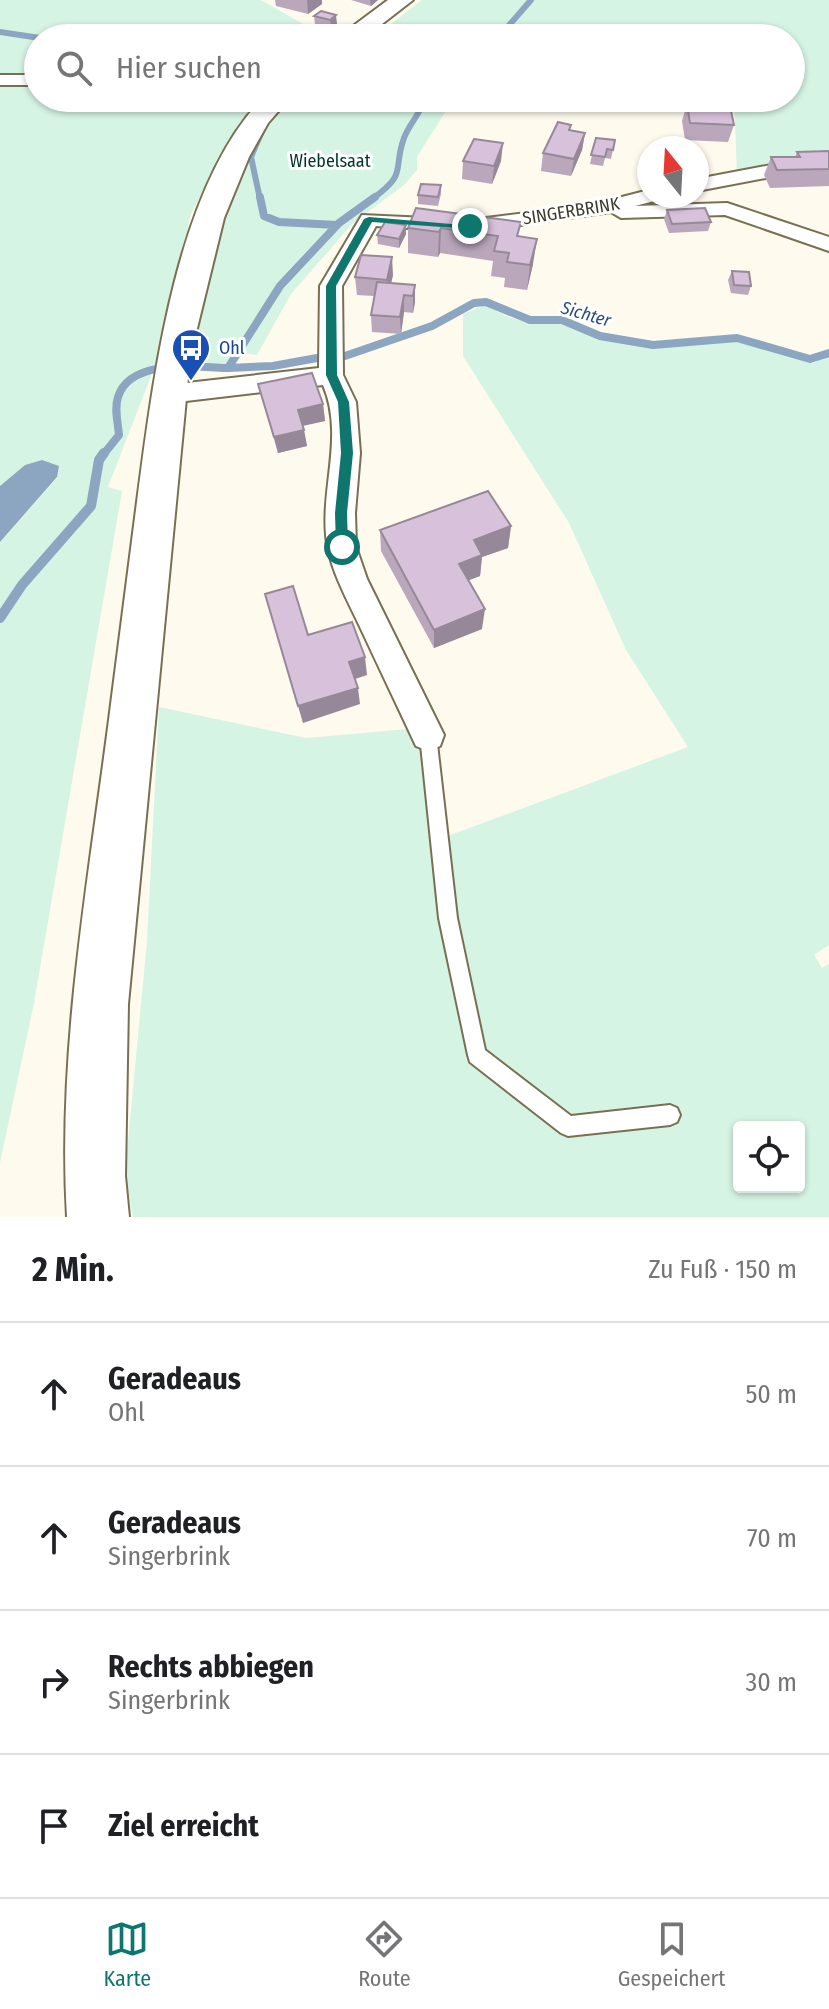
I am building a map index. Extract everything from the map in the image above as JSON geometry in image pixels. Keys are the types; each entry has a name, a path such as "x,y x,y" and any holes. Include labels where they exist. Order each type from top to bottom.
{"main road":[{"path":"369,24 402,0"},
{"path":"98,1217 95,1176 100,1004 171,378 209,218 235,157 260,112"}],"street":[{"path":"0,80 24,80"},
{"path":"709,183 829,160"},
{"name":"SINGERBRINK","path":"331,375 331,286 369,219 470,226 591,211 637,200"},
{"path":"591,211 665,213 727,209 826,247"},
{"path":"171,378 331,375 343,402 347,453 341,513 342,547 352,579 428,735"}],"lane":[{"path":"428,735 448,918 477,1055 568,1126 670,1115"}],"green space":[{"path":"0,0 261,0 303,24 24,24 24,78 0,78"},
{"path":"422,0 829,0 829,158 737,175 735,112 805,112 805,24 391,24"},
{"path":"0,83 24,83 24,112 249,112 236,129 191,214 158,358 108,487 122,491 34,1003 0,1163 0,542 57,478 42,460 25,465 0,486"},
{"name":"Wiebelsaat","path":"278,112 445,112 417,157 417,170 404,185 353,223 291,294 257,355 244,353 234,366 186,366 211,260 234,186 269,122"},
{"path":"485,305 527,323 562,324 597,338 657,348 739,341 813,363 829,355 829,945 814,955 822,968 829,964 829,1217 133,1217 125,1173 147,941 159,707 306,738 419,728 445,837 688,747 626,650 569,523 463,356 463,314"}],"water":[{"path":"42,460 59,466 57,477 0,542 0,486 25,465"}],"building":[{"path":"321,11 336,15 330,20 314,16"},
{"path":"688,112 731,112 734,125 690,123"},
{"path":"558,122 571,125 569,130 585,133 574,159 543,153"},
{"path":"596,138 615,140 613,150 607,149 605,157 591,155"},
{"path":"474,139 503,143 494,166 463,161"},
{"path":"829,151 829,169 777,170 771,157 800,157 797,152"},
{"path":"421,184 441,185 438,197 418,195"},
{"path":"416,208 521,222 517,236 537,239 530,265 507,262 509,253 494,251 498,236 441,228 439,232 408,228"},
{"path":"705,208 711,222 672,224 667,210"},
{"path":"385,222 406,225 399,239 377,235"},
{"path":"361,255 392,257 387,280 355,277"},
{"path":"732,271 749,272 751,286 734,285"},
{"path":"377,282 415,285 413,296 404,295 400,317 371,315"},
{"path":"312,373 323,404 298,410 304,430 274,437 258,384"},
{"path":"488,491 511,526 474,540 482,555 459,564 485,609 434,630 380,530"},
{"path":"293,586 308,635 352,622 365,657 349,662 358,688 298,706 265,594"}],"waterway":[{"name":"Wiebelsaat","path":"510,24 531,0"},
{"path":"0,32 24,36"},
{"name":"Wiebelsaat","path":"372,199 395,177 404,138 418,112"},
{"path":"260,199 251,157 262,131"},
{"path":"260,197 264,216 279,222 337,225"},
{"name":"Wiebelsaat","path":"228,368 280,286 339,223 375,197"},
{"name":"Sichter","path":"342,357 432,326 474,303 486,302 530,320 562,320 600,336 653,345 737,338 810,359 829,353"},
{"name":"Sichter","path":"228,368 273,366 317,358"},
{"name":"Wiebelsaat","path":"103,455 119,435 118,397 125,385 136,376 150,370 183,366 228,368"},
{"name":"Wiebelsaat","path":"0,618 22,585 91,506 99,460 104,453"}],"place":[{"name":"Ohl","path":"191,382"}],"route":[{"path":"342,547 341,513 347,453 343,402 331,375 331,286 369,219 470,226"}]}
